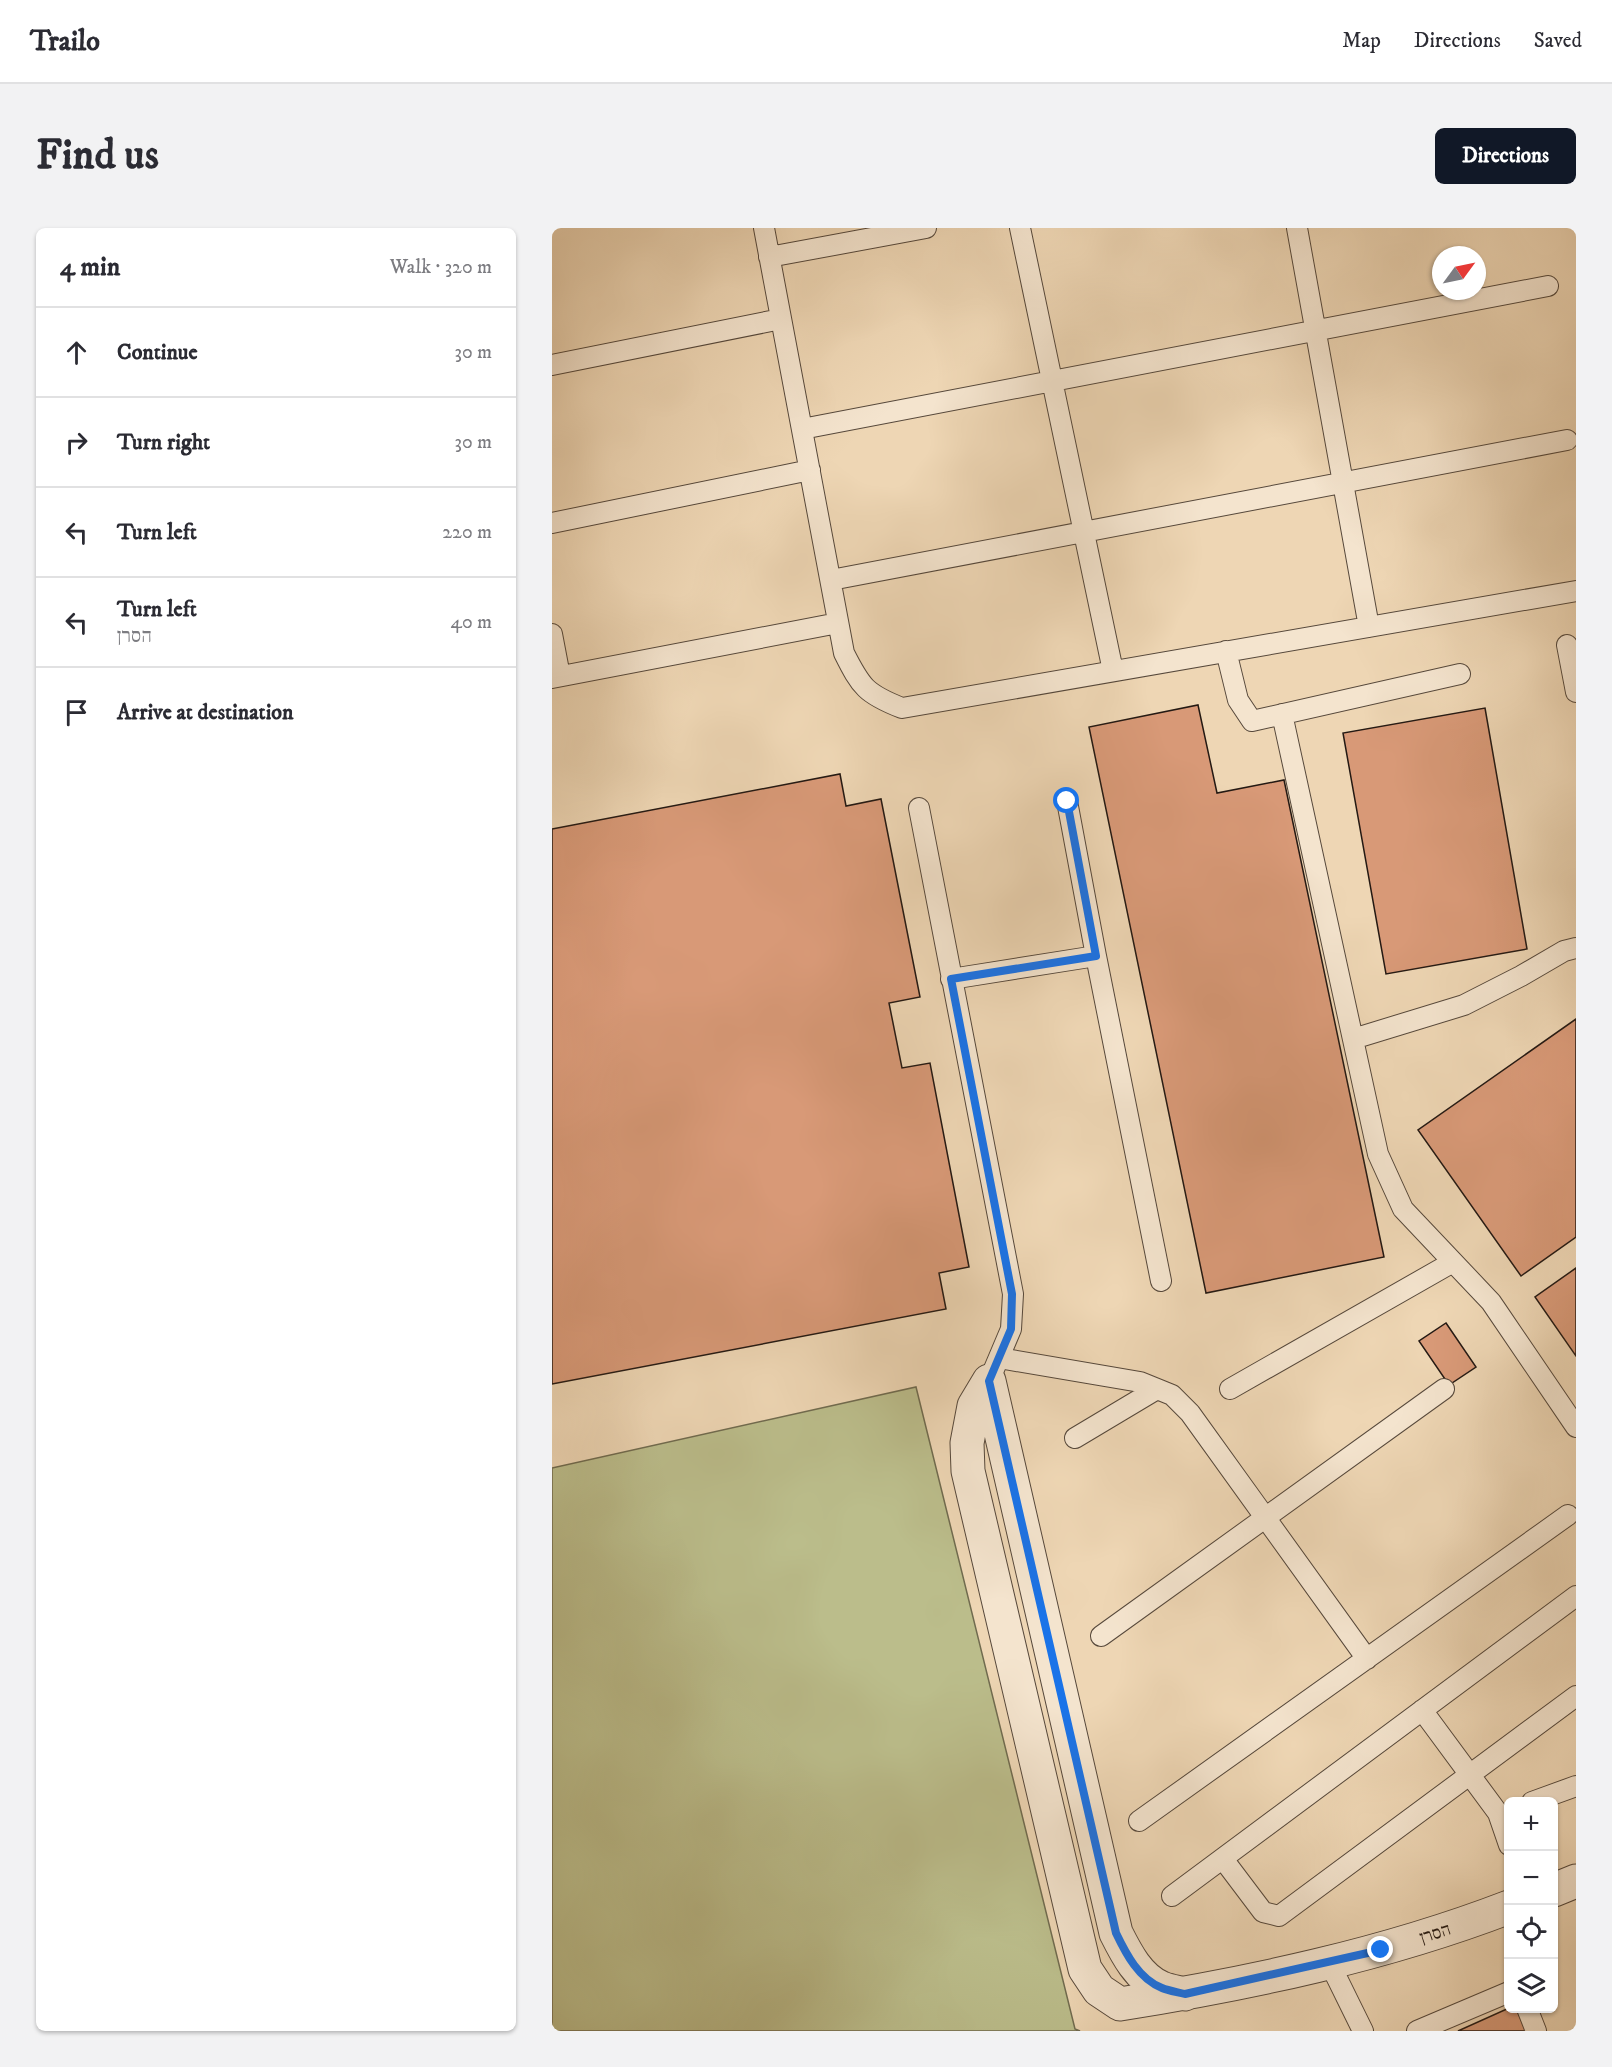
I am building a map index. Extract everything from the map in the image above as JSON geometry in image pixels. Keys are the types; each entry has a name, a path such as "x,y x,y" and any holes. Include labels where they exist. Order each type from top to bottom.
{"street":[{"path":"994,1370 1116,1933 1126,1954 1144,1976 1161,1988 1185,1994"},
{"name":"הסרן","path":"994,1370 974,1407 967,1443 968,1471 1085,1969 1099,1990 1120,2004 1185,1994 1381,1950 1438,1933 1504,1909"},
{"path":"1558,1888 1576,1881"}],"lane":[{"path":"764,228 844,653 856,678 876,698 902,708 1576,591"},
{"path":"769,257 926,228"},
{"path":"1020,228 1113,671"},
{"path":"1297,228 1369,627"},
{"path":"802,429 1548,286"},
{"path":"552,365 781,319"},
{"path":"831,580 1567,440"},
{"path":"552,523 810,470"},
{"path":"552,634 556,677 838,623"},
{"path":"1568,645 1576,692"},
{"path":"1226,651 1238,700 1252,721 1460,674"},
{"path":"1282,714 1378,1154 1403,1209 1491,1302 1576,1427"},
{"path":"1067,801 1161,1281"},
{"path":"918,808 1012,1294 1011,1329 994,1370 1140,1382 1172,1395 1190,1413 1367,1659"},
{"path":"1353,1039 1464,1005 1564,951 1576,948"},
{"path":"951,979 1096,956"},
{"path":"1230,1389 1453,1262"},
{"path":"1075,1438 1157,1389"},
{"path":"1101,1636 1444,1389"},
{"path":"1139,1821 1568,1515"},
{"path":"1172,1896 1576,1596"},
{"path":"1223,1859 1263,1912 1279,1916 1576,1696"},
{"path":"1422,1710 1469,1775 1503,1812"},
{"path":"1546,1797 1576,1786"},
{"path":"1329,1962 1363,2031"},
{"path":"1417,2031 1504,1994"},
{"path":"1529,2013 1536,2031"}],"green space":[{"path":"916,1387 1075,2029 1080,2031 552,2031 552,1468"}],"building":[{"path":"1198,705 1217,793 1284,780 1384,1257 1206,1293 1089,727"},
{"path":"1485,708 1527,949 1386,974 1343,733"},
{"path":"840,774 846,806 881,799 920,997 889,1003 902,1068 930,1063 969,1267 939,1273 946,1309 552,1384 552,829"},
{"path":"1576,1019 1576,1237 1521,1276 1418,1130"},
{"path":"1576,1268 1576,1356 1535,1297"},
{"path":"1446,1323 1476,1367 1449,1385 1419,1341"},
{"path":"1504,2010 1504,2013 1518,2013 1526,2031 1458,2031"}],"route":[{"path":"1067,801 1096,956 951,979 1012,1294 1011,1329 989,1381 1116,1933 1126,1954 1144,1976 1161,1988 1185,1994 1381,1950"}]}
